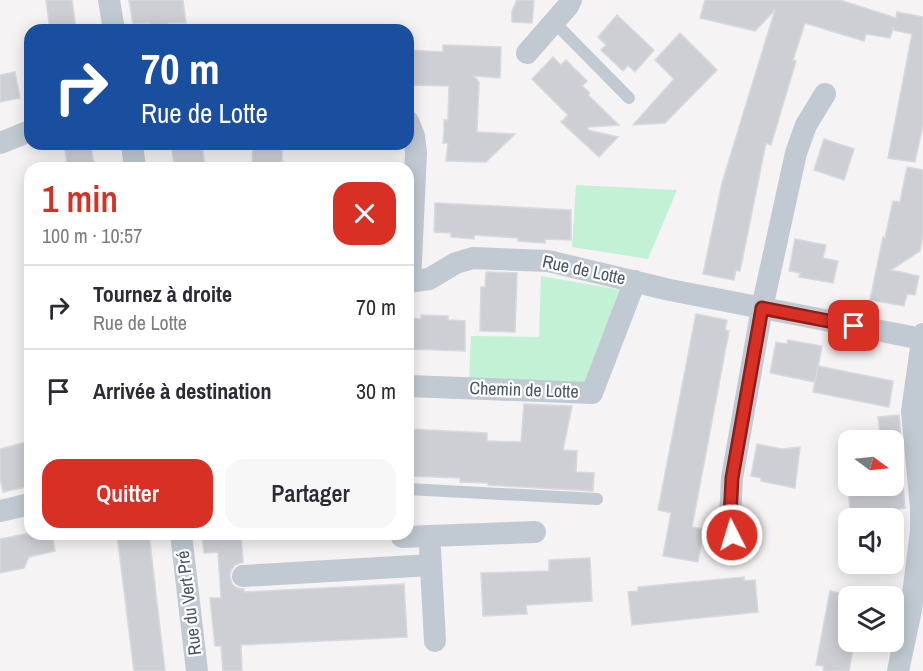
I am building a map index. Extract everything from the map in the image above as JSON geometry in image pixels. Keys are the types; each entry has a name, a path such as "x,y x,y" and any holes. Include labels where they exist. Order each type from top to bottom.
{"street":[{"path":"109,0 113,24"},
{"path":"527,53 571,0"},
{"path":"732,535 730,518 732,478 762,308 796,153 806,125 825,94"},
{"path":"0,143 24,133"},
{"name":"Rue de Lotte","path":"414,136 416,153 414,190"},
{"name":"Rue de Lotte","path":"414,281 429,279 465,259 484,257 548,261 661,288 922,337"},
{"name":"Chemin de Lotte","path":"414,386 592,393 635,281"},
{"path":"898,671 917,611 921,531 912,411 922,337"},
{"path":"0,511 24,505"},
{"path":"414,537 536,531"},
{"path":"430,536 435,641"},
{"name":"Rue du Vert Pré","path":"182,540 197,671"},
{"path":"243,576 431,565"}],"lane":[{"path":"554,22 628,98"},
{"path":"414,489 597,499"}],"green space":[{"path":"576,185 677,190 648,259 572,247"},
{"path":"541,276 622,290 586,384 469,382 471,336 539,337"}],"building":[{"path":"46,0 72,0 75,24 49,24"},
{"path":"129,0 183,0 186,23 133,24"},
{"path":"517,0 534,0 532,23 512,22 512,11"},
{"path":"705,0 840,0 896,18 897,12 923,17 923,125 915,162 888,158 912,34 893,30 894,26 890,38 866,34 864,41 805,23 771,145 766,143 740,271 736,270 734,280 703,274 722,183 775,10 755,31 700,18"},
{"path":"617,15 654,50 635,72 628,65 623,71 601,50 606,45 598,37"},
{"path":"680,33 717,70 665,123 633,125 674,79 655,60"},
{"path":"443,45 501,47 500,78 474,76 479,82 477,132 515,134 486,162 446,161 448,143 443,143 444,120 448,120 449,86 414,85 414,50 443,52"},
{"path":"553,57 561,65 566,60 587,81 582,86 590,93 588,95 619,125 588,127 588,130 618,137 599,157 561,122 568,115 532,79"},
{"path":"15,72 20,98 0,102 0,75"},
{"path":"824,139 854,149 844,180 814,170"},
{"path":"65,150 91,150 94,162 67,162"},
{"path":"172,150 203,150 204,162 174,162"},
{"path":"253,150 282,150 282,162 252,162"},
{"path":"907,167 923,170 923,235 920,251 891,270 919,276 915,295 907,294 904,306 870,300 893,201 900,202"},
{"path":"435,203 571,210 571,240 545,239 545,243 518,241 518,238 474,235 474,239 451,237 451,233 434,232"},
{"path":"795,239 826,245 823,258 838,261 833,283 799,277 800,273 789,271"},
{"path":"486,272 517,273 515,332 480,331 481,287 485,287"},
{"path":"696,314 727,320 725,330 729,331 692,527 704,529 698,562 663,556 671,513 658,510"},
{"path":"421,315 448,316 448,320 465,321 465,351 414,349 414,318 421,319"},
{"path":"788,340 822,346 815,382 770,373 776,342 787,344"},
{"path":"818,366 893,381 889,407 813,392"},
{"path":"524,404 572,406 563,450 577,451 576,472 594,473 593,491 488,485 488,483 460,482 460,478 414,476 414,429 487,433 487,441 521,442"},
{"path":"899,415 900,430 880,430 878,417"},
{"path":"24,443 24,487 3,492 0,478 0,449"},
{"path":"757,444 782,449 800,447 795,488 761,481 761,478 751,476"},
{"path":"849,496 904,496 905,508 850,508"},
{"path":"24,534 24,540 53,540 55,551 29,557 24,568 0,573 0,539"},
{"path":"118,540 150,540 165,671 134,671"},
{"path":"203,540 241,540 243,562 235,565 230,576 232,584 244,589 244,592 404,584 407,637 241,645 242,671 223,671 221,646 215,646 210,598 221,598 218,552 204,553"},
{"path":"590,558 592,601 526,605 527,614 483,616 481,573 549,571 549,560"},
{"path":"744,577 744,581 755,580 758,612 632,625 628,592 638,591 638,587"},
{"path":"830,591 838,593 838,652 852,652 849,671 823,671 824,666 816,665"}],"route":[{"path":"732,535 730,518 732,478 762,308 854,326"}]}
